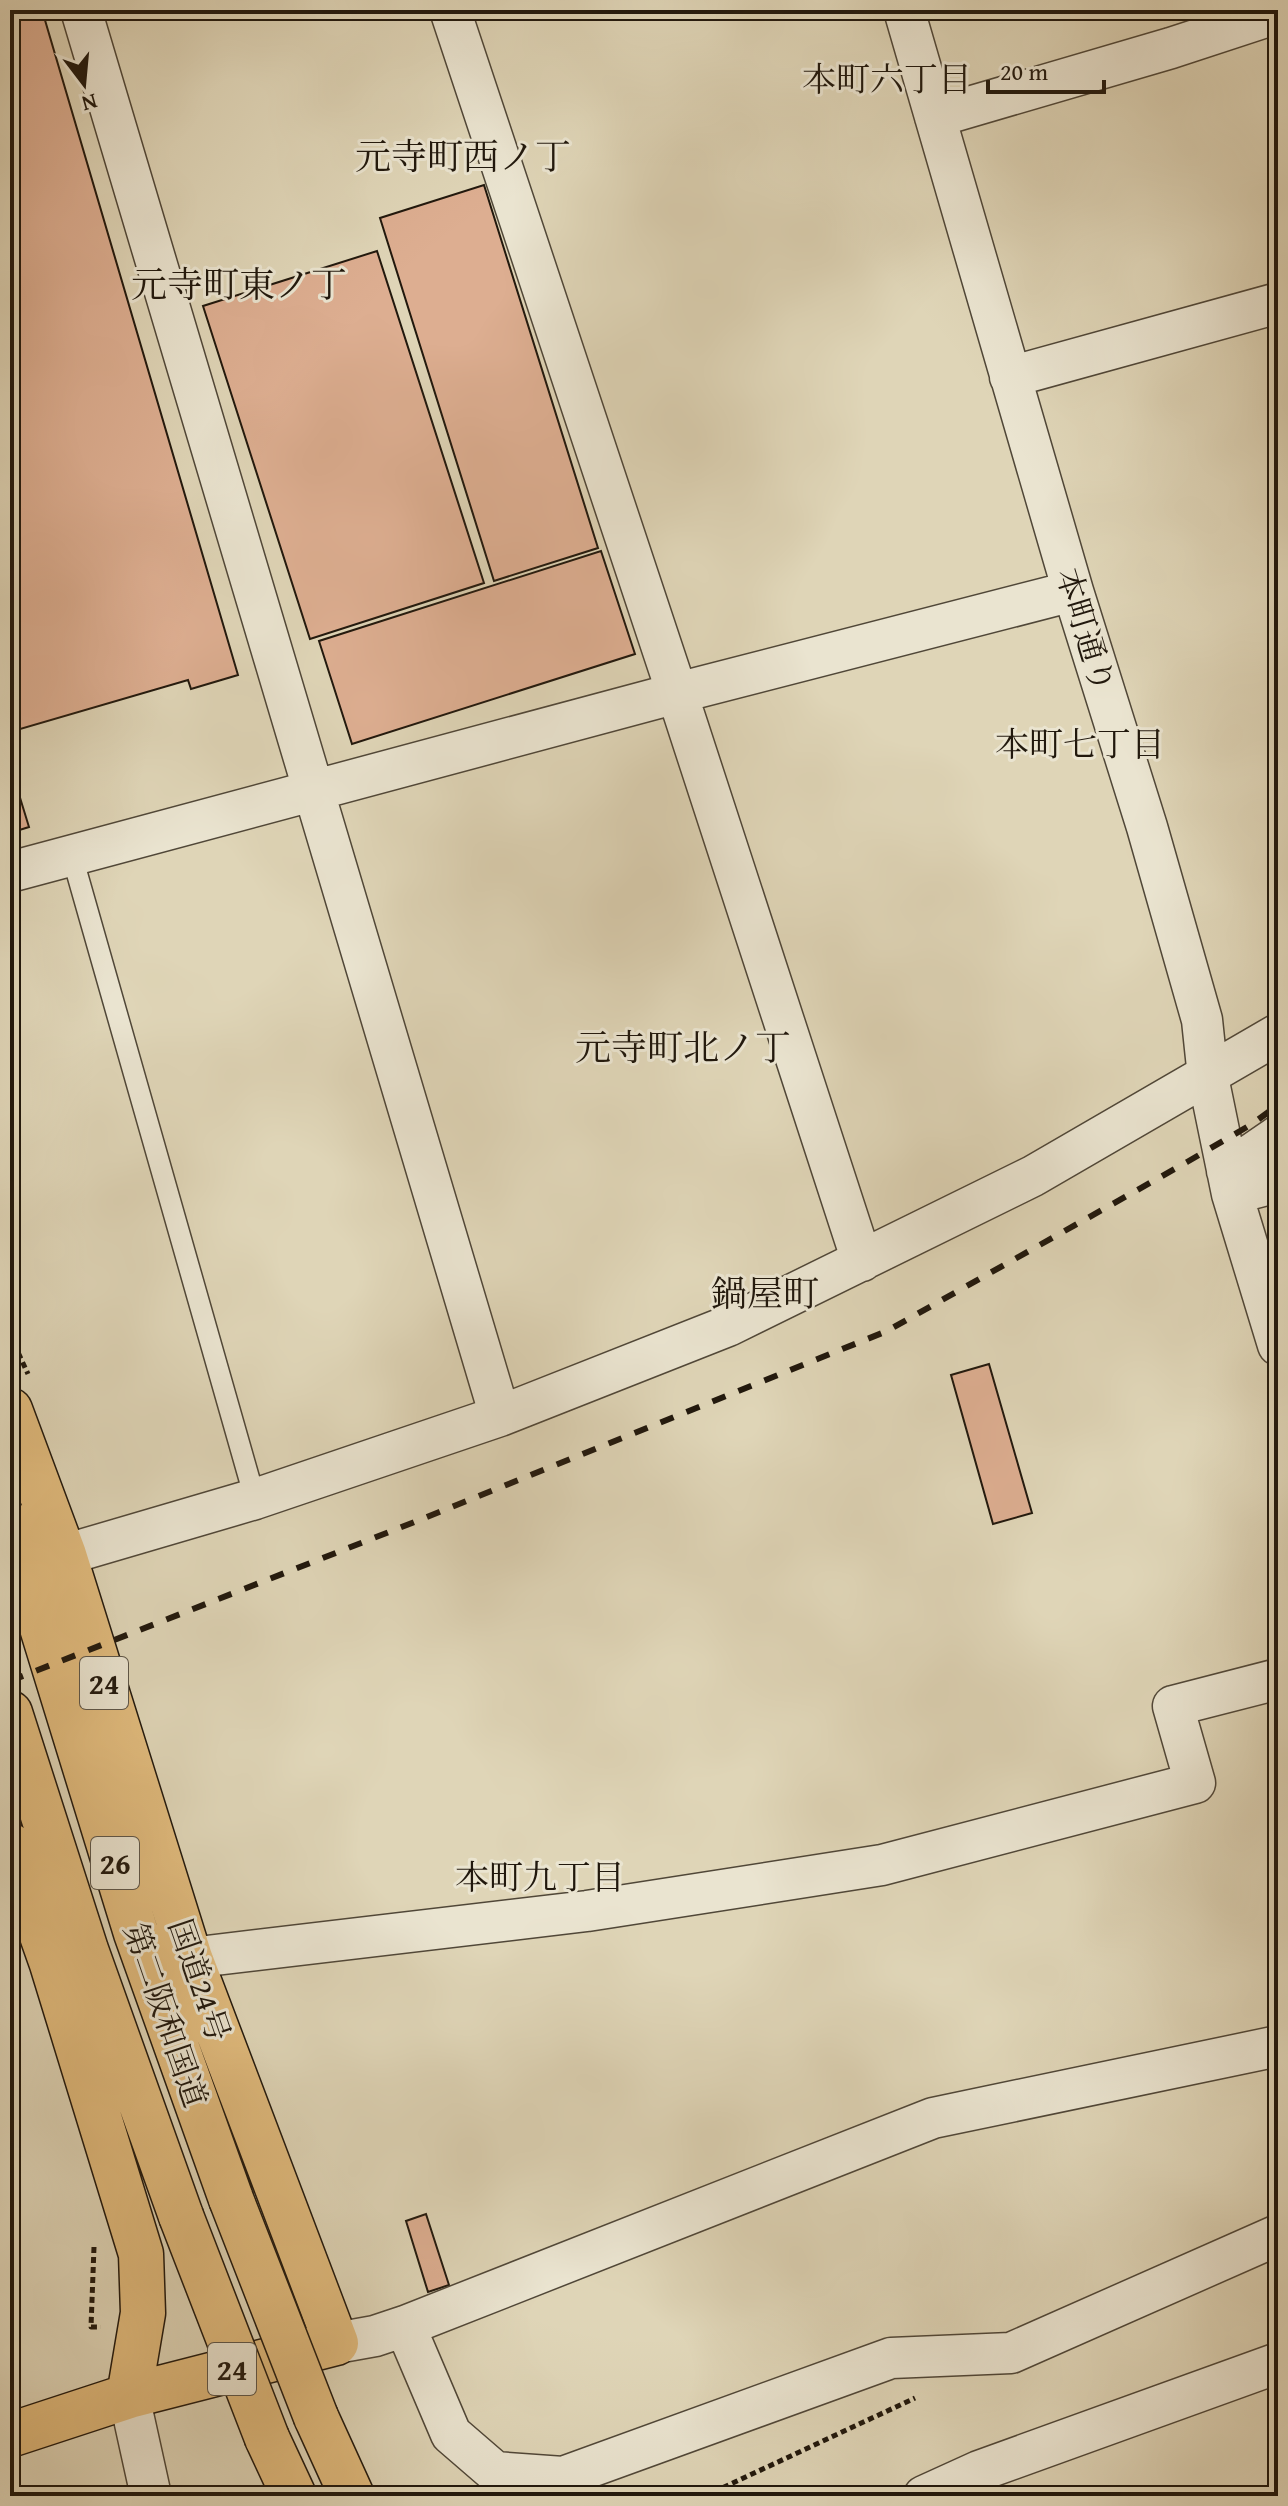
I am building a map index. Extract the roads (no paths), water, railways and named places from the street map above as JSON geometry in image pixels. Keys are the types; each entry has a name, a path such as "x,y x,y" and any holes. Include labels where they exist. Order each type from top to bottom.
{"highway":[{"name":"国道24号","path":"10,1410 64,1555 190,1958 336,2343"},
{"name":"第二阪和国道","path":"10,1524 136,1933 231,2199 316,2417 352,2496"},
{"name":"第二阪和国道","path":"10,1713 86,1950 181,2216 267,2438 294,2496"},
{"path":"10,1845 52,1964 141,2254 143,2313 129,2396"},
{"name":"24","path":"10,2435 129,2396 336,2343"}],"street":[{"path":"81,10 500,1416"},
{"path":"450,10 862,1261"},
{"name":"本町通り","path":"904,10 1202,1020 1208,1077 1230,1182 1278,1345"},
{"path":"935,117 1171,48 1278,13"},
{"path":"1010,377 1278,303"},
{"path":"10,872 677,693 1073,591"},
{"path":"64,1555 255,1499 500,1416 728,1326 1033,1176 1278,1034"},
{"path":"1230,1182 1278,1136"},
{"path":"1230,1182 1278,1182"},
{"path":"190,1958 587,1911 897,1862 1195,1783 1173,1706 1278,1679"},
{"path":"336,2343 375,2336 405,2326 933,2118 1278,2046"},
{"path":"405,2326 451,2434 495,2472 563,2477 891,2358 1011,2353 1278,2235"},
{"path":"924,2496 979,2471 1278,2363"},
{"path":"129,2396 151,2496"}],"lane":[{"path":"72,856 255,1499"}],"railway":[{"path":"10,1681 887,1331 1187,1162 1278,1105"}],"district":[{"name":"本町六丁目","path":"887,78"},
{"name":"元寺町西ノ丁","path":"463,155"},
{"name":"元寺町東ノ丁","path":"239,283"},
{"name":"本町七丁目","path":"1080,743"},
{"name":"元寺町北ノ丁","path":"683,1046"},
{"name":"鍋屋町","path":"765,1292"},
{"name":"本町九丁目","path":"540,1876"}]}
